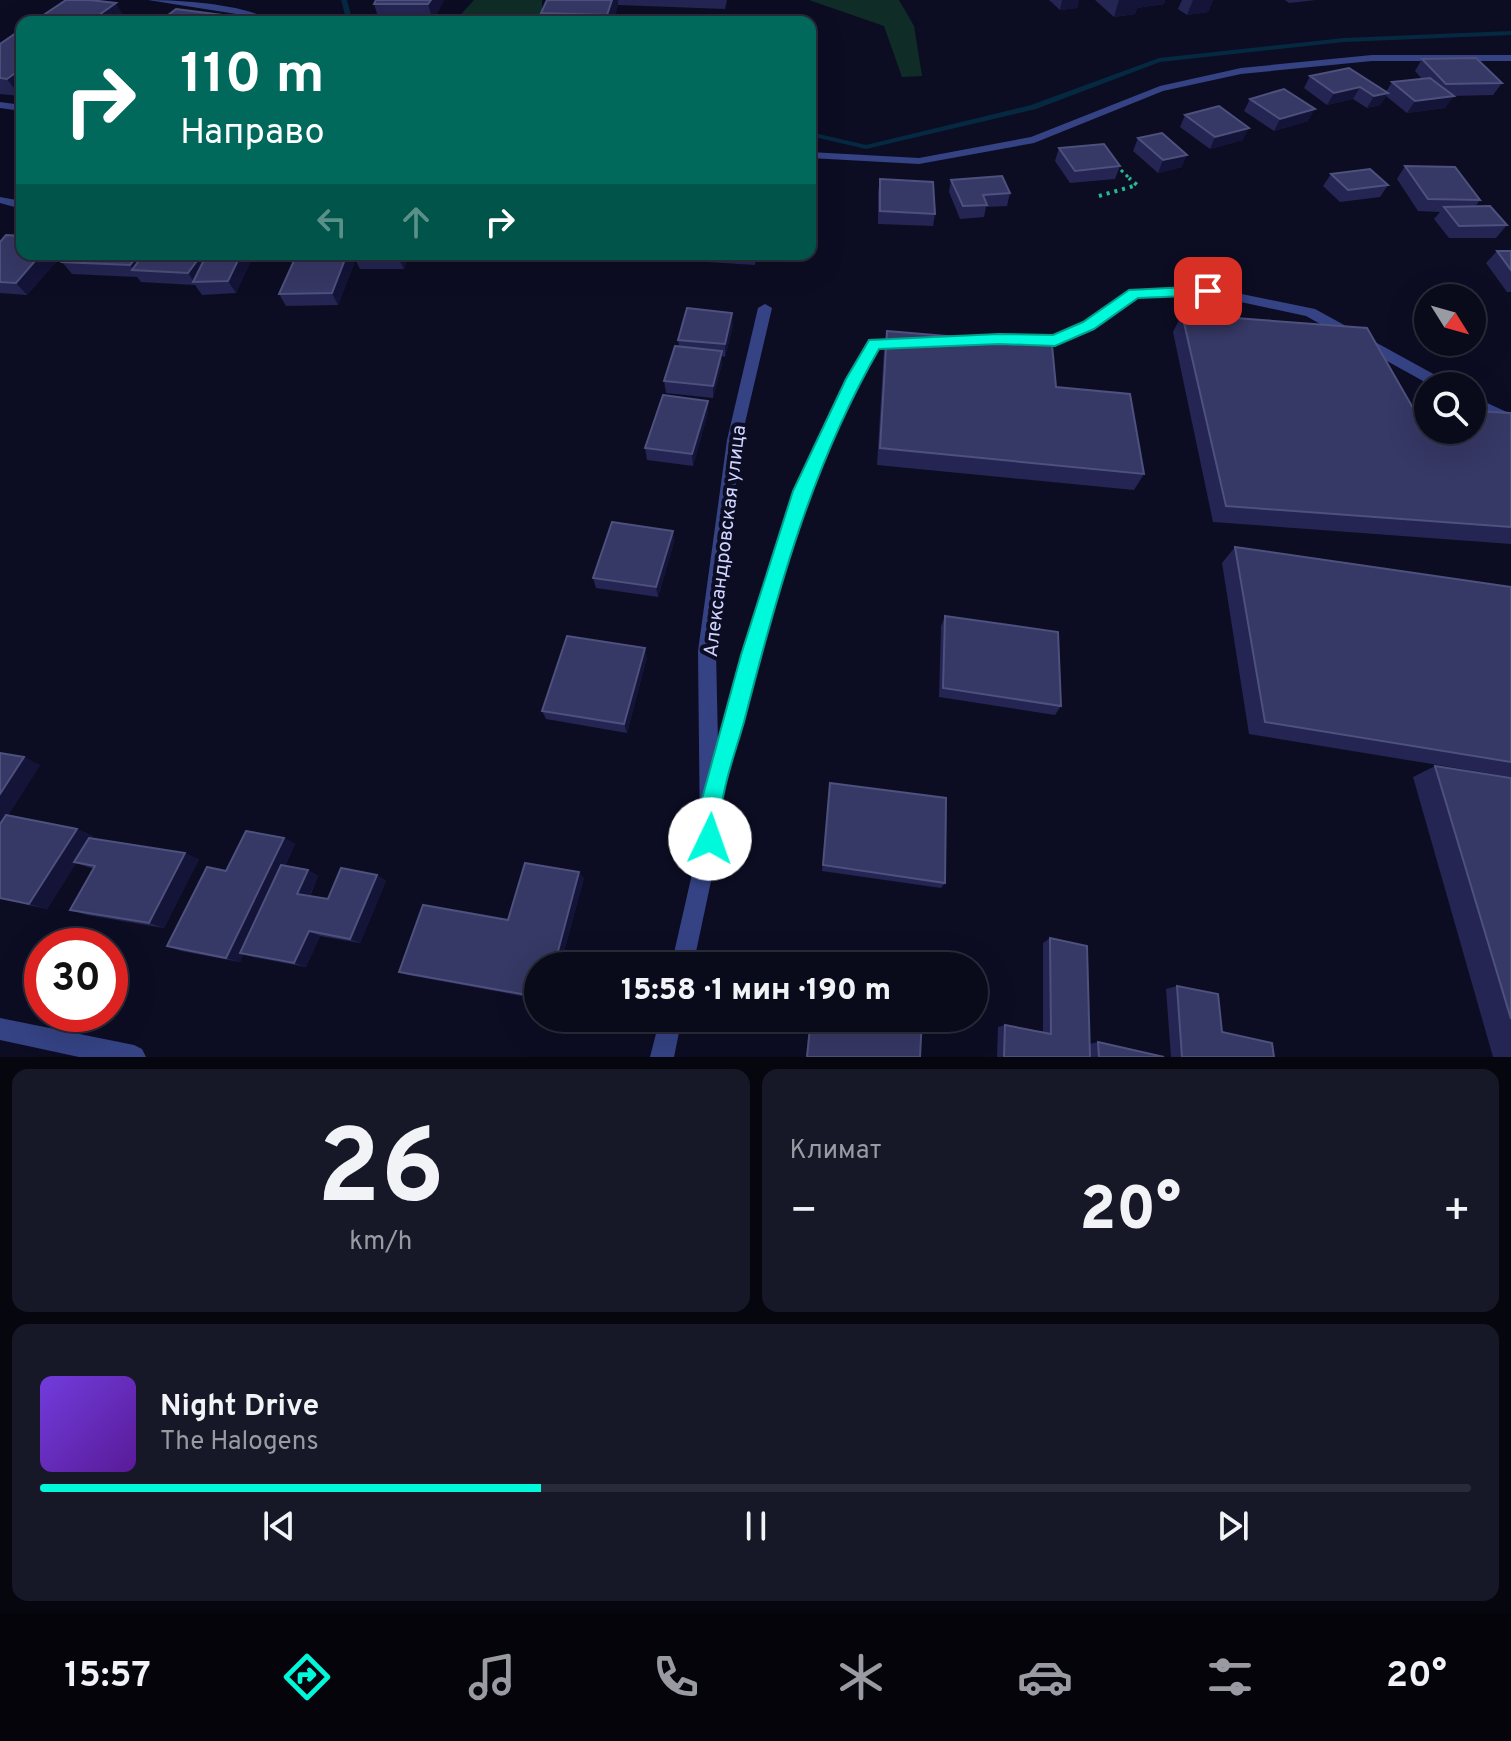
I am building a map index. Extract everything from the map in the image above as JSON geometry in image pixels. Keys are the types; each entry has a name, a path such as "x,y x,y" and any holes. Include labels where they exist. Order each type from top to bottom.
{"street":[{"path":"152,0 255,16"},
{"path":"816,155 919,161 1034,140 1160,89 1241,71 1372,58 1511,58"},
{"path":"952,340 1055,341 1089,326 1134,293 1208,291 1310,312 1418,372"},
{"name":"Александровская улица","path":"685,952 710,839 707,651 734,440 765,308"},
{"path":"710,810 751,655 801,491 874,344 920,341"},
{"path":"1486,408 1511,420"},
{"path":"0,1029 134,1057"},
{"path":"662,1057 668,1032"}],"path":[{"path":"1099,196 1137,185 1113,163"}],"green space":[{"path":"474,0 542,0 542,16 459,16"},
{"path":"809,0 899,0 914,26 922,76 902,77 884,26"}],"building":[{"path":"66,0 116,3 98,16 42,16"},
{"path":"376,0 431,0 428,4 374,4"},
{"path":"547,0 612,0 607,15 541,13"},
{"path":"176,9 230,16 167,16"},
{"path":"16,33 16,72 7,79 0,78 0,44"},
{"path":"1476,58 1502,83 1446,84 1422,59"},
{"path":"1349,68 1388,93 1374,96 1360,87 1334,93 1310,76"},
{"path":"1430,78 1454,96 1415,101 1392,82"},
{"path":"1284,89 1315,109 1280,119 1250,99"},
{"path":"1219,106 1249,128 1215,137 1185,115"},
{"path":"1162,133 1187,155 1163,160 1138,138"},
{"path":"1104,144 1120,166 1075,171 1059,148"},
{"path":"1405,166 1455,167 1480,200 1428,199"},
{"path":"1370,169 1388,185 1348,190 1331,174"},
{"path":"1002,176 1010,193 983,195 987,205 963,206 951,180"},
{"path":"880,179 933,182 935,214 880,211"},
{"path":"1490,206 1507,225 1459,226 1444,207"},
{"path":"6,235 16,236 16,260 36,260 16,283 0,282 0,242"},
{"path":"1497,251 1511,251 1511,270"},
{"path":"64,260 134,260 130,265 62,262"},
{"path":"140,260 198,260 188,273 132,270"},
{"path":"204,260 238,260 228,281 193,282"},
{"path":"294,260 345,260 332,293 279,294"},
{"path":"687,308 732,313 725,344 678,340"},
{"path":"1182,314 1367,328 1414,408 1414,444 1486,444 1486,412 1511,413 1511,527 1226,506"},
{"path":"887,331 1052,345 1056,387 1130,394 1144,474 880,448"},
{"path":"675,346 722,351 713,386 664,381"},
{"path":"663,395 708,401 692,454 645,448"},
{"path":"612,522 673,531 656,587 593,578"},
{"path":"1235,547 1511,587 1511,762 1265,722"},
{"path":"945,616 1058,632 1061,706 943,688"},
{"path":"567,636 645,648 624,724 542,711"},
{"path":"0,753 24,757 0,794"},
{"path":"1435,766 1511,778 1511,1019"},
{"path":"830,783 946,798 945,883 823,865"},
{"path":"6,815 77,829 29,904 0,898 0,824"},
{"path":"246,831 284,838 226,958 167,946 207,867 226,871"},
{"path":"89,838 185,853 149,923 70,910 95,866 74,862"},
{"path":"525,863 579,872 558,952 524,952 524,994 399,972 423,905 508,920"},
{"path":"281,865 308,870 297,894 328,899 341,868 377,875 350,939 309,931 294,963 240,953"},
{"path":"1050,938 1087,946 1090,1057 1004,1057 1005,1025 1051,1034"},
{"path":"1177,986 1218,994 1222,1032 1272,1043 1274,1057 1182,1057"},
{"path":"810,1032 921,1032 920,1057 807,1057"},
{"path":"1098,1042 1164,1057 1099,1057"}],"waterway":[{"path":"344,0 348,16"},
{"path":"816,135 866,147 1033,107 1159,60 1344,40 1511,33"}],"route":[{"path":"710,839 710,810 751,655 801,491 874,344 999,339 1055,341 1089,326 1134,293 1208,291"}]}
